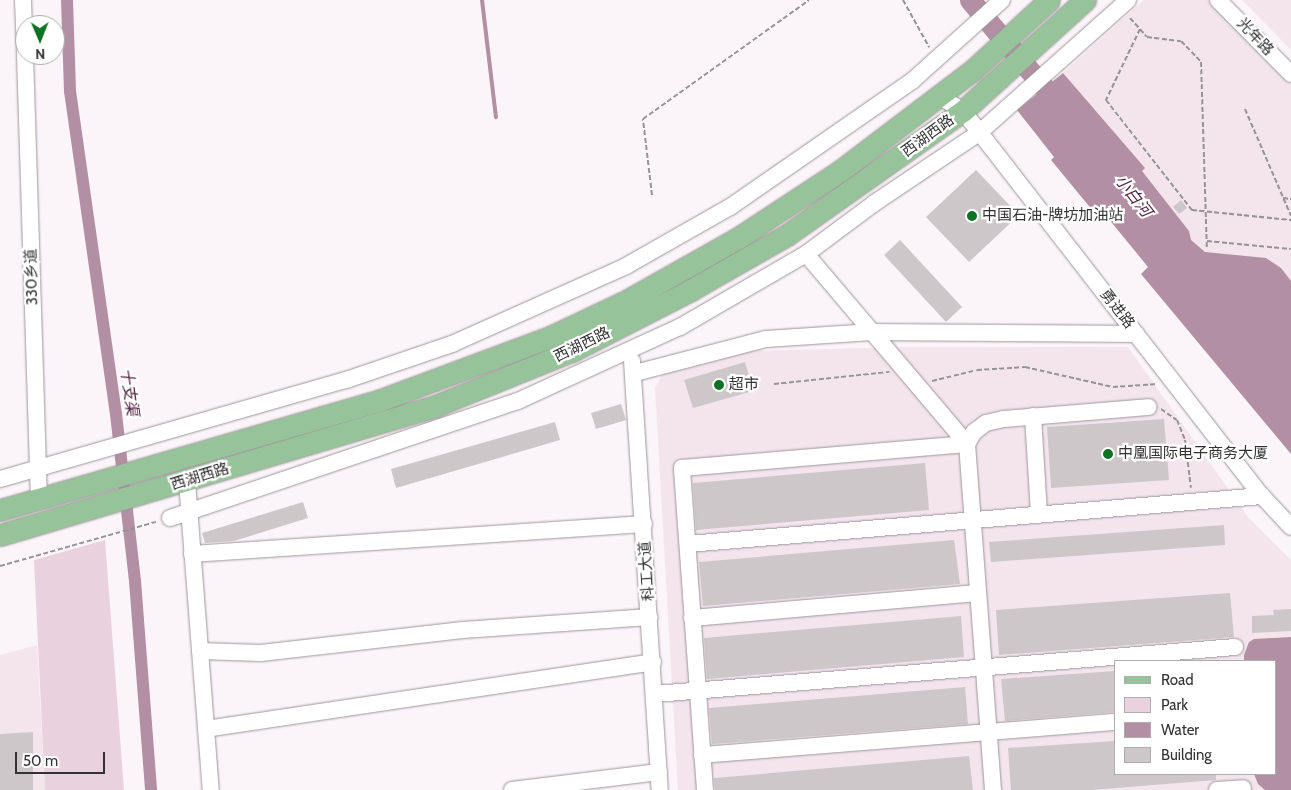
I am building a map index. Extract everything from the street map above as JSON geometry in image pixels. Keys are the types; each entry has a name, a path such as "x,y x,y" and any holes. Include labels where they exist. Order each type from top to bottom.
{"main road":[{"name":"西湖西路","path":"0,510 378,401 453,376 558,333 628,300 738,238 840,171 973,70 1049,0"},
{"name":"西湖西路","path":"0,535 435,406 572,351 691,290 787,235 963,111 1048,36 1085,0"}],"street":[{"name":"330乡道","path":"23,0 24,15"},
{"path":"0,479 58,464 346,380 452,344 626,266 730,207 940,57 1002,0"},
{"name":"光年路","path":"1218,0 1291,74"},
{"path":"170,518 518,401 632,352 806,254 873,204 980,132 1124,3"},
{"name":"330乡道","path":"25,65 39,499"},
{"name":"勇进路","path":"939,96 963,111 1262,496 1291,526"},
{"path":"806,254 920,386 967,444"},
{"path":"639,372 766,339 873,332 1136,334"},
{"name":"科工大道","path":"632,352 660,790"},
{"path":"994,790 967,444 974,432 986,423 1033,416 1149,407"},
{"path":"1033,416 1039,515"},
{"path":"705,790 682,468 967,444"},
{"path":"187,481 210,790"},
{"path":"688,544 1262,496"},
{"path":"192,554 644,524"},
{"path":"692,618 978,593"},
{"path":"200,651 261,653 463,630 650,617"},
{"path":"655,694 1235,647"},
{"path":"206,729 653,662"},
{"path":"702,755 1114,722"},
{"path":"512,790 659,772"},
{"path":"1217,790 1243,788"}],"path":[{"path":"652,196 643,119 809,0"},
{"path":"903,0 940,57"},
{"path":"1124,3 1147,37 1181,41 1201,62 1207,249"},
{"path":"1140,29 1106,100 1192,210 1291,220"},
{"path":"1246,109 1291,216"},
{"path":"1283,198 1291,199"},
{"path":"1207,241 1291,249"},
{"path":"774,384 883,374 902,365"},
{"path":"920,386 977,370 1024,367 1112,387 1173,382"},
{"path":"1149,407 1165,410 1177,420 1188,451 1192,502"},
{"path":"0,566 170,518"}],"shaded area":[{"path":"1144,0 1209,0 1291,85 1291,373 1063,73"},
{"path":"1242,0 1291,0 1291,50"},
{"path":"903,347 1128,347 1248,517 1291,560 1291,790 678,790 655,388 661,376 670,370 754,351"},
{"path":"37,645 45,790 0,790 0,655"}],"green space":[{"path":"105,540 124,790 45,790 34,560"}],"water":[{"path":"1063,73 1145,168 1142,171 1189,231 1191,240 1205,252 1266,258 1281,268 1291,281 1291,454 1141,274 1148,267 1099,207 1093,211 1051,160 1054,157 1017,110"},
{"path":"1291,637 1291,790 1265,790 1258,784 1254,775 1276,775 1276,660 1244,660 1249,642 1254,639"}],"building":[{"name":"中国石油-牌坊加油站","path":"976,170 1019,215 969,262 926,217"},
{"path":"1181,200 1187,208 1179,214 1173,207"},
{"path":"900,240 962,307 946,322 884,255"},
{"name":"超市","path":"745,362 753,391 693,408 684,380"},
{"path":"621,404 626,420 596,429 591,413"},
{"name":"中凰国际电子商务大厦","path":"1164,419 1169,480 1051,488 1047,427"},
{"path":"555,422 560,440 396,488 391,469"},
{"path":"925,463 929,510 696,530 693,483"},
{"path":"303,502 308,518 234,541 205,543 202,533"},
{"path":"1224,525 1225,545 991,562 989,542"},
{"path":"954,540 960,584 703,606 699,562"},
{"path":"1230,593 1234,637 999,655 996,610"},
{"path":"1291,609 1291,631 1252,633 1252,616 1274,615 1273,610"},
{"path":"961,616 964,657 707,679 704,638"},
{"path":"1114,671 1114,712 1005,721 1001,679"},
{"path":"965,687 968,724 712,744 709,708"},
{"path":"33,732 33,790 0,790 0,734"},
{"path":"1114,741 1114,775 1216,775 1216,780 1092,790 1011,790 1008,748"},
{"path":"969,756 973,790 715,790 714,778"}],"waterway":[{"name":"十支渠","path":"67,0 70,91 116,414 135,581 151,790"},
{"path":"482,0 496,117"},
{"name":"小白河","path":"970,0 1051,96"}],"place":[{"name":"中国石油-牌坊加油站","path":"972,216"},
{"name":"超市","path":"719,385"},
{"name":"中凰国际电子商务大厦","path":"1108,454"}]}
